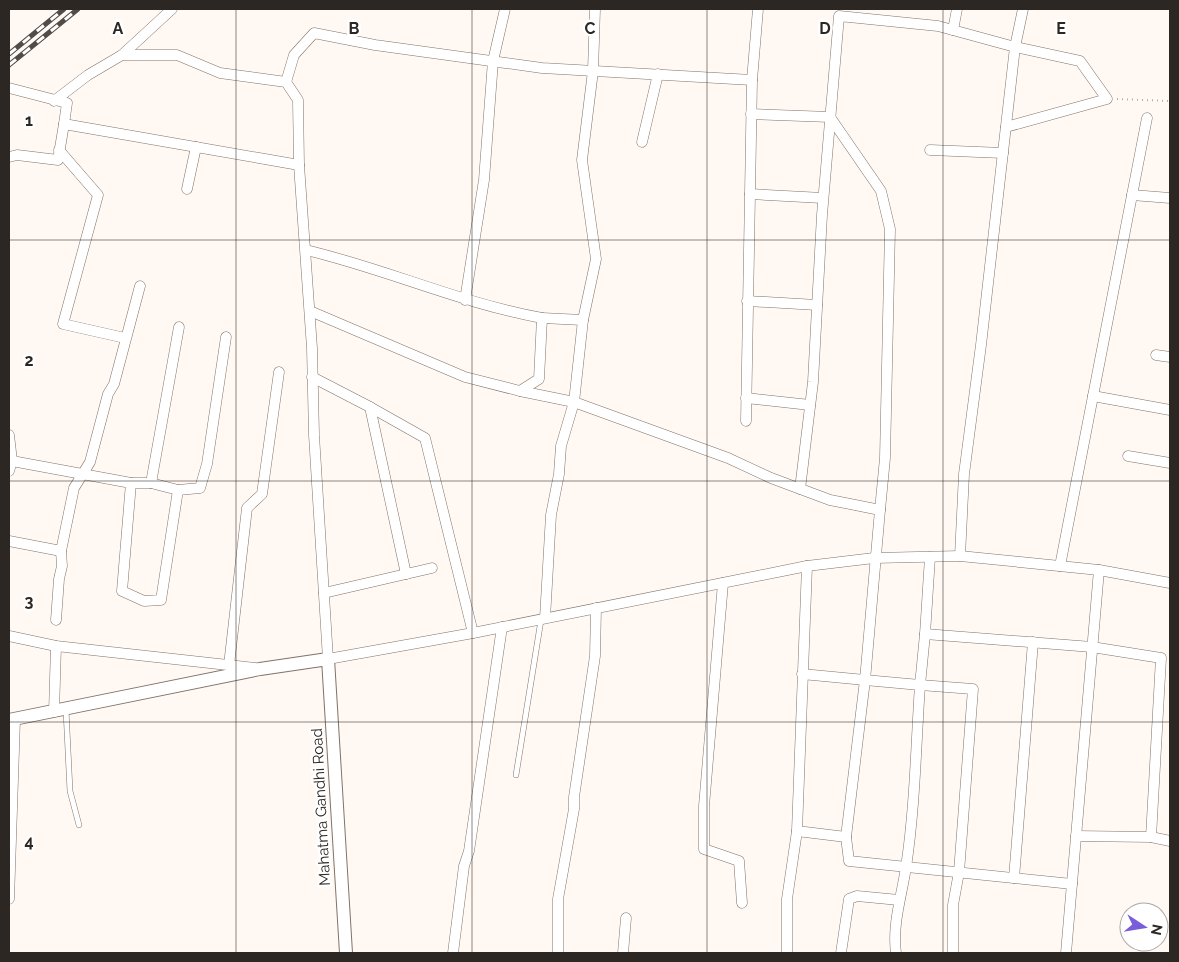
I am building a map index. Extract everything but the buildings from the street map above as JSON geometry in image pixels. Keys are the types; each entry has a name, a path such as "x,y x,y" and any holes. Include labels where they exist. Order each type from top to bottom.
{"street":[{"path":"54,101 88,75 122,55 172,9"},
{"path":"465,300 484,180 493,61 505,9"},
{"path":"543,619 551,515 559,474 561,446 574,402 583,320 596,259 582,160 593,71 595,9"},
{"path":"746,421 751,114 758,9"},
{"path":"954,30 957,9"},
{"path":"960,556 964,474 980,354 1015,47 1023,9"},
{"path":"800,489 810,405 823,198 838,12 938,26 1015,47 1080,60 1107,99 1006,127"},
{"path":"286,82 294,55 314,34 374,45 542,68 752,80"},
{"path":"122,55 177,55 220,73 286,82 298,100 299,164 310,311 328,659"},
{"path":"642,142 658,74"},
{"path":"9,88 67,103 58,160 17,155 9,157"},
{"path":"751,114 830,117"},
{"path":"830,117 881,191 890,229 885,458 874,558 865,680 846,837 850,861 1072,884"},
{"path":"1060,566 1147,118"},
{"path":"64,124 299,164"},
{"path":"187,189 196,147"},
{"path":"59,150 98,195 64,324 125,338"},
{"path":"930,150 1003,153"},
{"path":"750,194 823,198"},
{"path":"1132,196 1170,198"},
{"path":"306,250 354,262 382,274 502,311 542,318 583,320"},
{"path":"56,620 59,579 62,566 61,551 74,488 90,462 108,394 114,384 140,286"},
{"path":"748,301 817,305"},
{"path":"310,311 465,377 574,402 728,458 771,478 830,500 880,510"},
{"path":"520,391 539,379 542,318"},
{"path":"151,483 179,327"},
{"path":"9,435 10,466 83,474 131,483 151,483 178,490 200,488 202,486 226,337"},
{"path":"1156,355 1170,357"},
{"path":"229,665 247,508 262,494 280,372"},
{"path":"312,378 370,407 425,438 473,632"},
{"path":"1093,396 1170,410"},
{"path":"746,398 810,405"},
{"path":"370,407 406,574"},
{"path":"1128,456 1170,463"},
{"path":"131,483 122,591 144,601 161,600 178,490"},
{"path":"9,541 61,551"},
{"path":"9,899 12,719 260,668 328,659 502,627 807,566 874,558 960,556 1099,570 1170,583"},
{"path":"896,953 895,941 899,900 906,866 920,685 926,634 930,557"},
{"path":"787,953 787,899 797,831 807,566"},
{"path":"324,593 432,568"},
{"path":"1066,953 1099,570"},
{"path":"723,583 704,806 704,848 739,861 742,904"},
{"path":"558,953 558,899 574,810 574,797 595,656 596,608"},
{"path":"453,953 464,866 469,851 502,627"},
{"path":"926,634 1092,647 1161,658 1151,838"},
{"path":"9,636 56,646 260,668"},
{"path":"1014,878 1033,642"},
{"path":"56,646 60,710"},
{"name":"Mahatma Gandhi Road","path":"328,659 346,953"},
{"path":"802,674 973,689 959,872 953,905 953,953"},
{"path":"797,831 846,837"},
{"path":"1076,836 1170,840"},
{"path":"841,953 849,899 857,896 899,900"},
{"path":"623,953 626,918"}],"lane":[{"path":"516,775 543,619"},
{"path":"60,710 70,791 79,825"}],"path":[{"path":"1107,99 1170,100"}],"railway":[{"path":"9,54 64,9"},
{"path":"9,65 78,9"}]}
